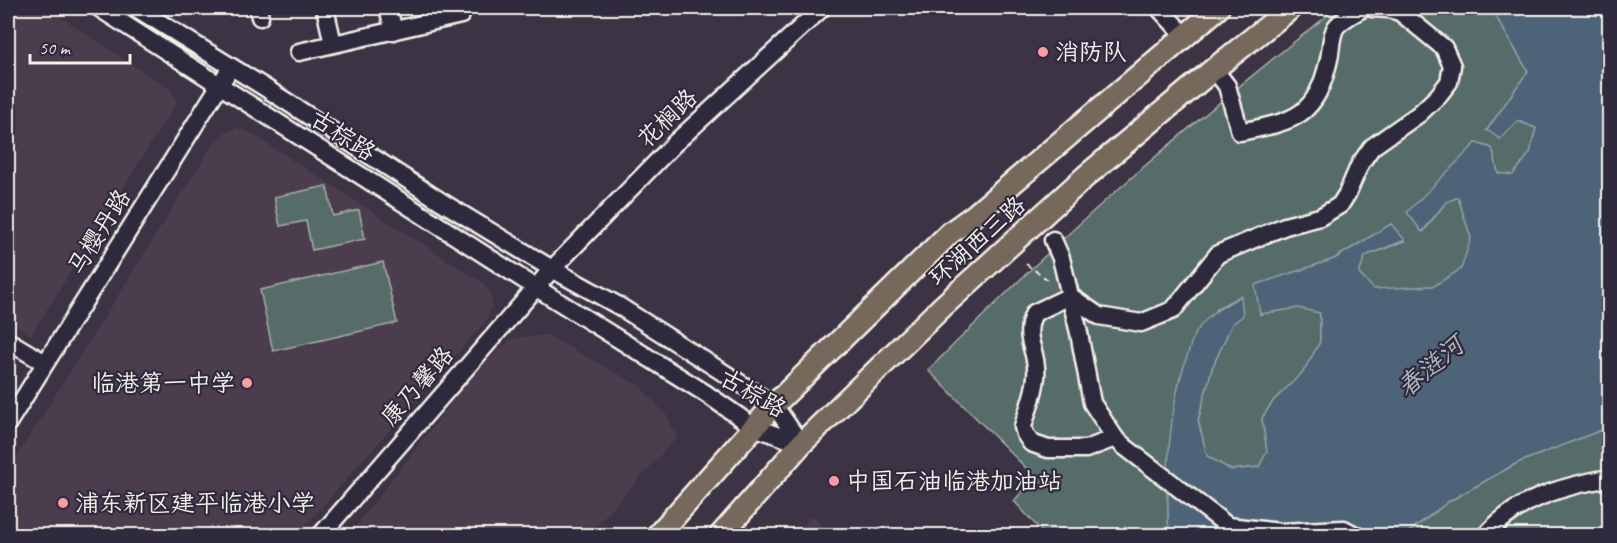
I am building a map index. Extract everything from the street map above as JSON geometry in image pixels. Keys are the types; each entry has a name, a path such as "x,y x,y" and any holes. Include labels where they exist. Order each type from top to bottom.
{"main road":[{"name":"环湖西三路","path":"657,536 774,405 950,233 975,215 1218,8"},
{"name":"环湖西三路","path":"720,536 801,444 959,292 1086,176 1291,8"}],"street":[{"name":"古棕路","path":"99,8 705,393 754,427 801,444"},
{"name":"古棕路","path":"136,8 442,202 552,269 619,306 774,405 801,444"},
{"path":"325,8 333,44"},
{"path":"388,8 394,31"},
{"path":"299,52 461,15 459,8"},
{"name":"花榈路","path":"552,269 675,143 822,8"},
{"path":"1159,8 1184,35"},
{"path":"1214,69 1227,86 1240,132 1279,124 1295,117 1310,106 1319,93 1336,27 1363,8"},
{"path":"1070,296 1099,316 1141,323 1173,310 1218,254 1285,226 1320,217 1340,205 1360,164 1372,147 1419,114 1438,96 1449,82 1452,66 1444,48 1400,12 1372,8"},
{"name":"马樱丹路","path":"8,423 232,67"},
{"path":"1053,240 1061,258 1079,333 1092,403 1120,442 1228,526 1281,532 1344,530 1357,536"},
{"name":"康乃馨路","path":"320,536 552,269"},
{"path":"1070,296 1034,313 1028,325 1036,364 1036,379 1023,427 1025,434 1031,443 1048,449 1086,449 1120,442"},
{"path":"8,340 45,363"},
{"path":"1485,536 1497,522 1518,507 1545,494 1610,478"}],"path":[{"path":"1026,264 1070,296"}],"shaded area":[{"path":"8,8 47,8 171,90 177,102 31,335 8,320"},
{"name":"临港第一中学","path":"237,128 252,134 483,283 490,293 493,306 486,321 297,535 8,535 8,470 212,146 224,133"},
{"path":"547,335 640,386 667,416 677,437 588,535 349,535 475,372 513,338"},
{"path":"812,515 832,535 795,535"}],"green space":[{"path":"1337,8 1491,8 1528,71 1487,130 1518,121 1536,128 1530,153 1513,175 1498,173 1492,148 1476,143 1423,232 1446,202 1458,197 1471,238 1462,269 1434,286 1374,290 1359,274 1365,256 1405,241 1391,224 1334,259 1283,276 1260,314 1298,308 1320,313 1320,342 1303,372 1274,400 1262,418 1267,451 1259,467 1231,470 1207,456 1198,420 1212,368 1232,324 1240,296 1216,309 1180,377 1172,424 1167,490 1169,535 1045,535 1014,501 1035,477 928,370 1098,207 1202,117"},
{"path":"327,186 333,216 359,210 365,239 312,250 306,221 280,226 274,197"},
{"path":"383,262 397,323 273,351 260,290"},
{"path":"1609,427 1609,535 1404,536 1448,502 1517,463"}],"water":[{"name":"春涟河","path":"1491,8 1598,8 1609,17 1609,427 1517,463 1448,502 1404,535 1169,536 1169,445 1175,400 1192,339 1209,317 1241,296 1243,316 1232,324 1212,368 1198,420 1207,456 1231,470 1259,467 1267,451 1262,418 1274,400 1303,372 1320,342 1320,313 1298,308 1260,314 1255,285 1334,259 1391,224 1405,240 1365,256 1359,274 1374,289 1434,286 1461,269 1471,238 1458,197 1446,202 1422,232 1407,212 1476,143 1492,148 1498,173 1513,175 1530,153 1536,128 1518,121 1500,139 1487,130 1528,71"}],"place":[{"name":"消防队","path":"1043,52"},
{"name":"临港第一中学","path":"247,383"},
{"name":"中国石油临港加油站","path":"834,481"},
{"name":"浦东新区建平临港小学","path":"63,503"}]}
